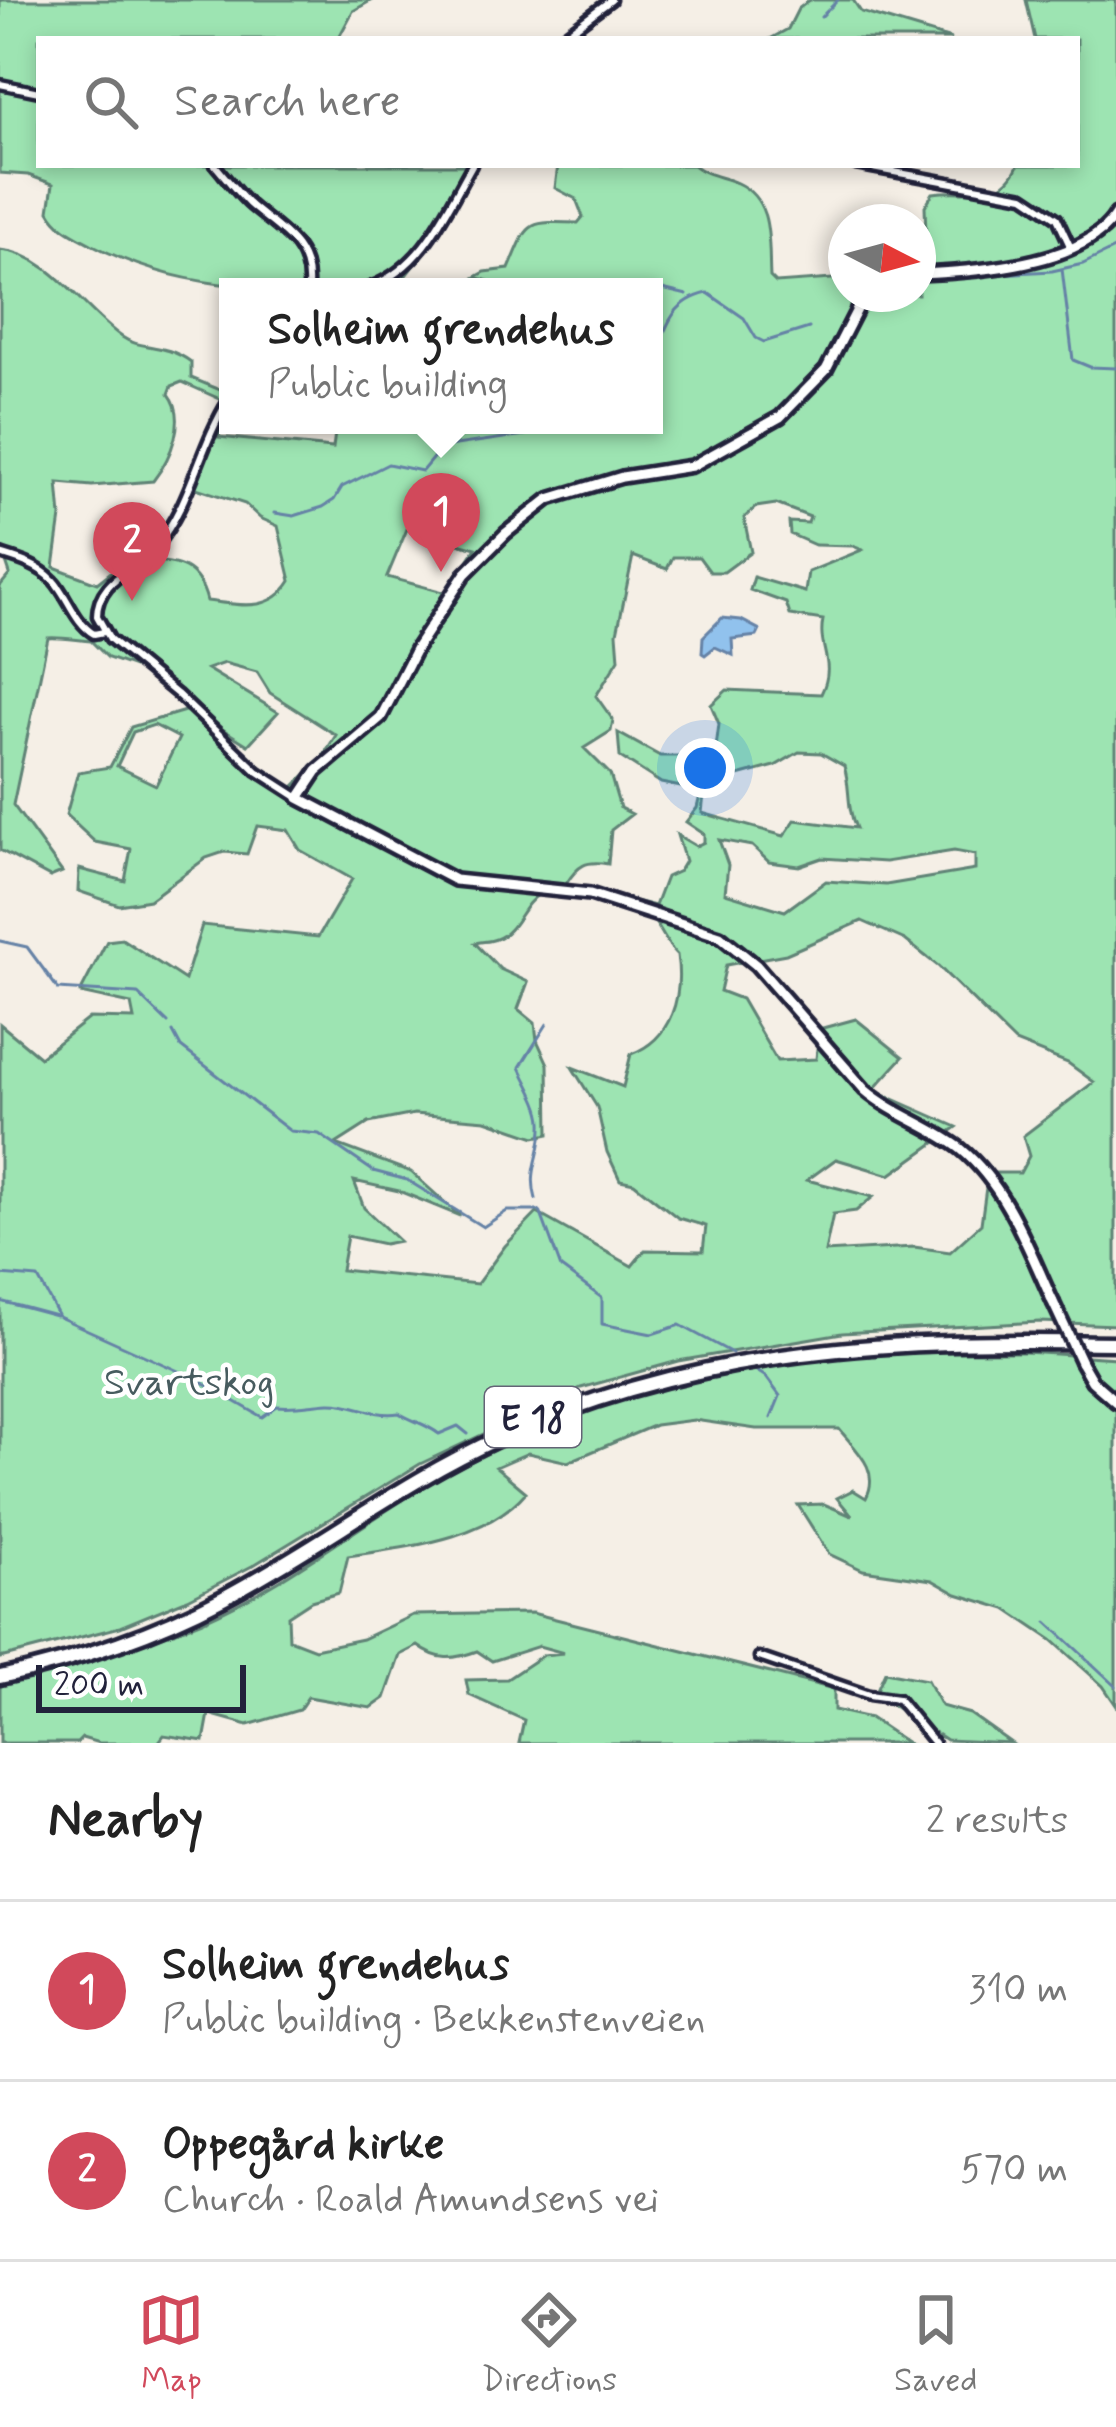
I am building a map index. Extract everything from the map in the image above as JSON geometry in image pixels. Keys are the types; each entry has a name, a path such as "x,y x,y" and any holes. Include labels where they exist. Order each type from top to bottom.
{"highway":[{"name":"E 18","path":"0,1674 103,1643 188,1609 465,1448 615,1387 725,1358 824,1343 951,1335 1116,1342"},
{"name":"E 18","path":"0,1674 90,1654 175,1622 260,1578 382,1501 470,1453 618,1392 727,1364 848,1346 935,1341 1116,1342"}],"main road":[{"path":"936,273 980,272 1071,248 1099,235 1116,214"},
{"path":"856,312 826,370 781,417 692,466 622,477 549,500 506,533 457,586 417,646 381,717 317,771 298,798 455,880 590,894 688,923 728,941 765,975 865,1090 969,1156 1002,1199 1092,1381 1116,1402"}],"street":[{"path":"563,36 611,0"},
{"path":"0,84 36,91"},
{"path":"217,168 234,189 291,238 308,268 308,278"},
{"path":"389,278 419,254 470,168"},
{"path":"872,168 1024,196 1057,218 1071,248"},
{"path":"219,420 172,523 152,550 100,596 97,616 104,632 257,771 298,798"},
{"path":"0,554 38,568 60,589 88,632 104,632"},
{"path":"759,1657 869,1695 898,1699 934,1743"}],"green space":[{"path":"0,0 372,0 353,11 340,36 36,36 36,168 474,168 431,243 404,278 219,278 219,284 131,262 80,238 49,211 53,184 28,175 0,173"},
{"path":"810,0 853,0 861,12 941,36 775,36 788,29 798,9"},
{"name":"Svartskog","path":"1026,0 1116,0 1116,1325 1040,1322 842,1333 678,1361 581,1388 420,1464 252,1566 188,1599 120,1627 0,1658 0,1024 40,1057 89,1018 134,1019 131,1004 80,993 107,941 122,939 185,980 202,925 318,937 352,879 300,850 288,830 257,826 247,854 224,852 206,858 149,900 119,905 78,891 79,869 125,881 131,849 95,842 66,815 78,772 110,767 131,727 188,710 143,670 108,658 91,641 64,638 48,638 13,805 62,872 50,877 0,850 0,586 10,574 5,559 0,558 0,250 35,261 122,337 181,356 191,362 191,378 219,389 219,399 182,382 172,386 175,438 153,481 92,486 58,483 61,517 54,567 97,583 129,558 168,563 196,577 207,601 254,604 274,598 291,581 278,526 245,504 187,485 219,407 218,437 333,448 335,434 663,434 663,278 476,277 509,269 525,233 538,224 578,223 583,217 576,199 555,188 558,168 698,168 737,183 749,190 763,211 770,277 776,283 828,279 828,312 936,312 936,204 926,204 933,193 1003,185 1016,168 1080,168 1080,36 1034,36","holes":["776,504 810,517 808,523 789,522 790,534 815,545 862,550 808,572 805,592 754,577 750,590 786,603 790,615 823,620 827,673 821,694 727,690 711,705 719,724 715,756 660,756 618,733 620,757 661,783 701,791 697,808 686,822 704,834 704,842 696,846 677,835 685,861 679,871 666,877 655,906 566,884 583,865 608,864 611,830 632,814 620,808 610,774 584,748 611,731 613,720 596,696 619,659 617,633 633,556 667,569 673,557 699,557 710,572 724,572 751,552 744,518 756,507","407,529 476,548 447,593 387,577","224,663 257,672 270,693 336,735 321,759 292,788 261,771 211,722 248,745 278,712 207,669","154,725 179,738 156,785 117,766 133,732","799,752 821,753 844,766 856,828 795,820 784,836 702,813 705,785 775,766","719,840 752,846 769,862 799,866 822,858 885,862 954,851 975,855 975,870 886,885 826,881 785,911 725,893 728,865","540,894 581,897 645,914 677,955 678,986 672,1014 656,1038 631,1054 623,1087 572,1067 597,1107 607,1152 620,1180 634,1183 678,1218 706,1226 703,1251 645,1250 632,1266 537,1213 477,1284 341,1270 347,1236 384,1244 399,1241 364,1208 354,1181 399,1191 460,1216 411,1172 336,1144 369,1123 414,1114 486,1120 535,1137 549,1134 548,1064 535,1023 518,1009 528,982 500,969 475,943 503,935","862,921 905,940 938,966 1015,1042 1068,1063 1094,1082 1023,1136 1029,1156 1020,1173 988,1173 981,1224 950,1252 914,1247 825,1252 833,1214 856,1211 873,1197 807,1180 836,1159 890,1175 957,1127 873,1090 903,1057 856,1019 819,1029 816,1059 777,1061 741,999 720,991 726,965 786,954"]},
{"path":"910,1352 1116,1358 1116,1705 1103,1686 1052,1640 1006,1609 957,1594 932,1580 863,1570 829,1554 798,1505 824,1504 852,1516 837,1498 853,1490 866,1498 870,1488 869,1469 839,1429 756,1429 694,1420 655,1425 568,1462 528,1453 496,1467 526,1492 509,1508 444,1539 348,1556 339,1593 311,1601 288,1616 289,1639 315,1649 362,1639 413,1615 532,1613 834,1689 834,1710 870,1718 907,1743 519,1743 524,1720 469,1695 466,1680 507,1679 543,1655 564,1653 539,1646 492,1661 477,1651 446,1658 418,1646 400,1655 385,1698 371,1708 308,1697 299,1710 248,1725 209,1714 204,1741 164,1735 158,1743 99,1743 82,1738 77,1743 0,1743 0,1681 127,1647 232,1607 429,1484 546,1426 625,1396 705,1375 787,1362"},
{"path":"885,1672 927,1680 941,1706 970,1714 1011,1743 946,1740 875,1694"}],"water":[{"path":"722,618 741,620 760,630 757,636 732,639 733,655 715,647 705,655 703,637"}],"waterway":[{"path":"821,17 838,0"},
{"path":"959,276 1052,271 1083,264 1116,248"},
{"path":"1062,269 1073,360 1090,367 1116,368"},
{"path":"663,289 687,295"},
{"path":"663,336 678,309 708,293 744,318 764,342 809,328"},
{"path":"275,513 294,516 323,507 342,487 388,464 422,471 442,447 528,434"},
{"path":"0,941 27,947 58,989 138,994 168,1023"},
{"path":"536,1199 533,1178 542,1121 520,1067 547,1024"},
{"path":"173,1032 181,1047 290,1131 319,1134 373,1171 407,1180 483,1227 507,1211 540,1211 561,1268 602,1298 602,1324 652,1334 680,1325 732,1353"},
{"path":"0,1275 38,1278 59,1317 196,1379 262,1417 277,1406 338,1403 399,1413 439,1434 458,1426 468,1434"},
{"path":"0,1301 56,1316"},
{"path":"752,1368 780,1396 771,1418"},
{"path":"1047,1622 1116,1686"}],"place":[{"name":"Solheim grendehus","path":"441,572"},
{"name":"Oppegård kirke","path":"132,601"}]}
